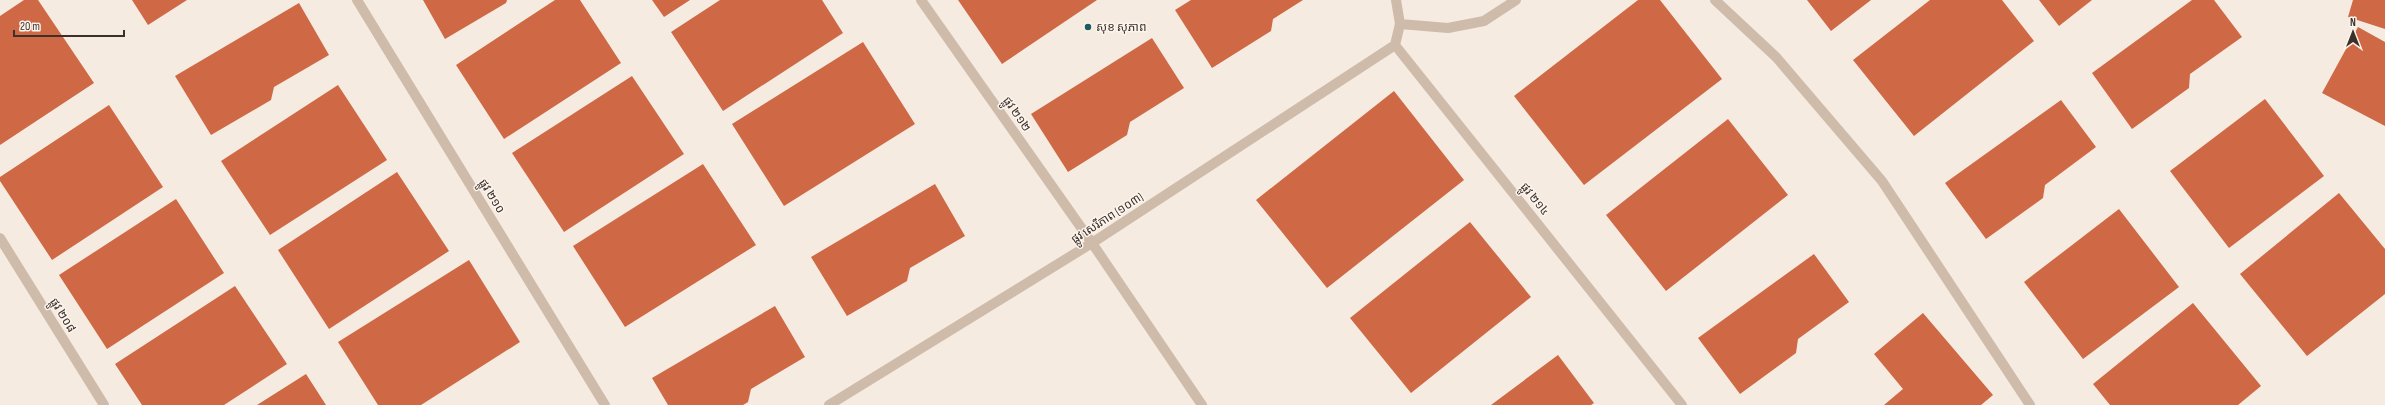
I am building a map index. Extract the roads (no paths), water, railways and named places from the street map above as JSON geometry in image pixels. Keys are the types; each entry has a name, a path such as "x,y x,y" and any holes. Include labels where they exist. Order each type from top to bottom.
{"street":[{"name":"ផ្លូវ ២១០","path":"357,0 605,405"},
{"name":"ផ្លូវ ២១២","path":"921,0 1092,243 1202,405"},
{"path":"1395,45 1400,24 1396,0"},
{"path":"1400,24 1448,28 1484,21 1516,0"},
{"path":"1715,0 1776,57 1882,181 2030,405"},
{"name":"ផ្លូវ សេរីភាព (១០៣)","path":"829,405 1092,243 1395,45"},
{"name":"ផ្លូវ ២១៤","path":"1395,45 1682,405"},
{"name":"ផ្លូវ ២០៨","path":"0,238 104,405"}],"place":[{"name":"សុខ សុភាព","path":"1088,27"}]}
